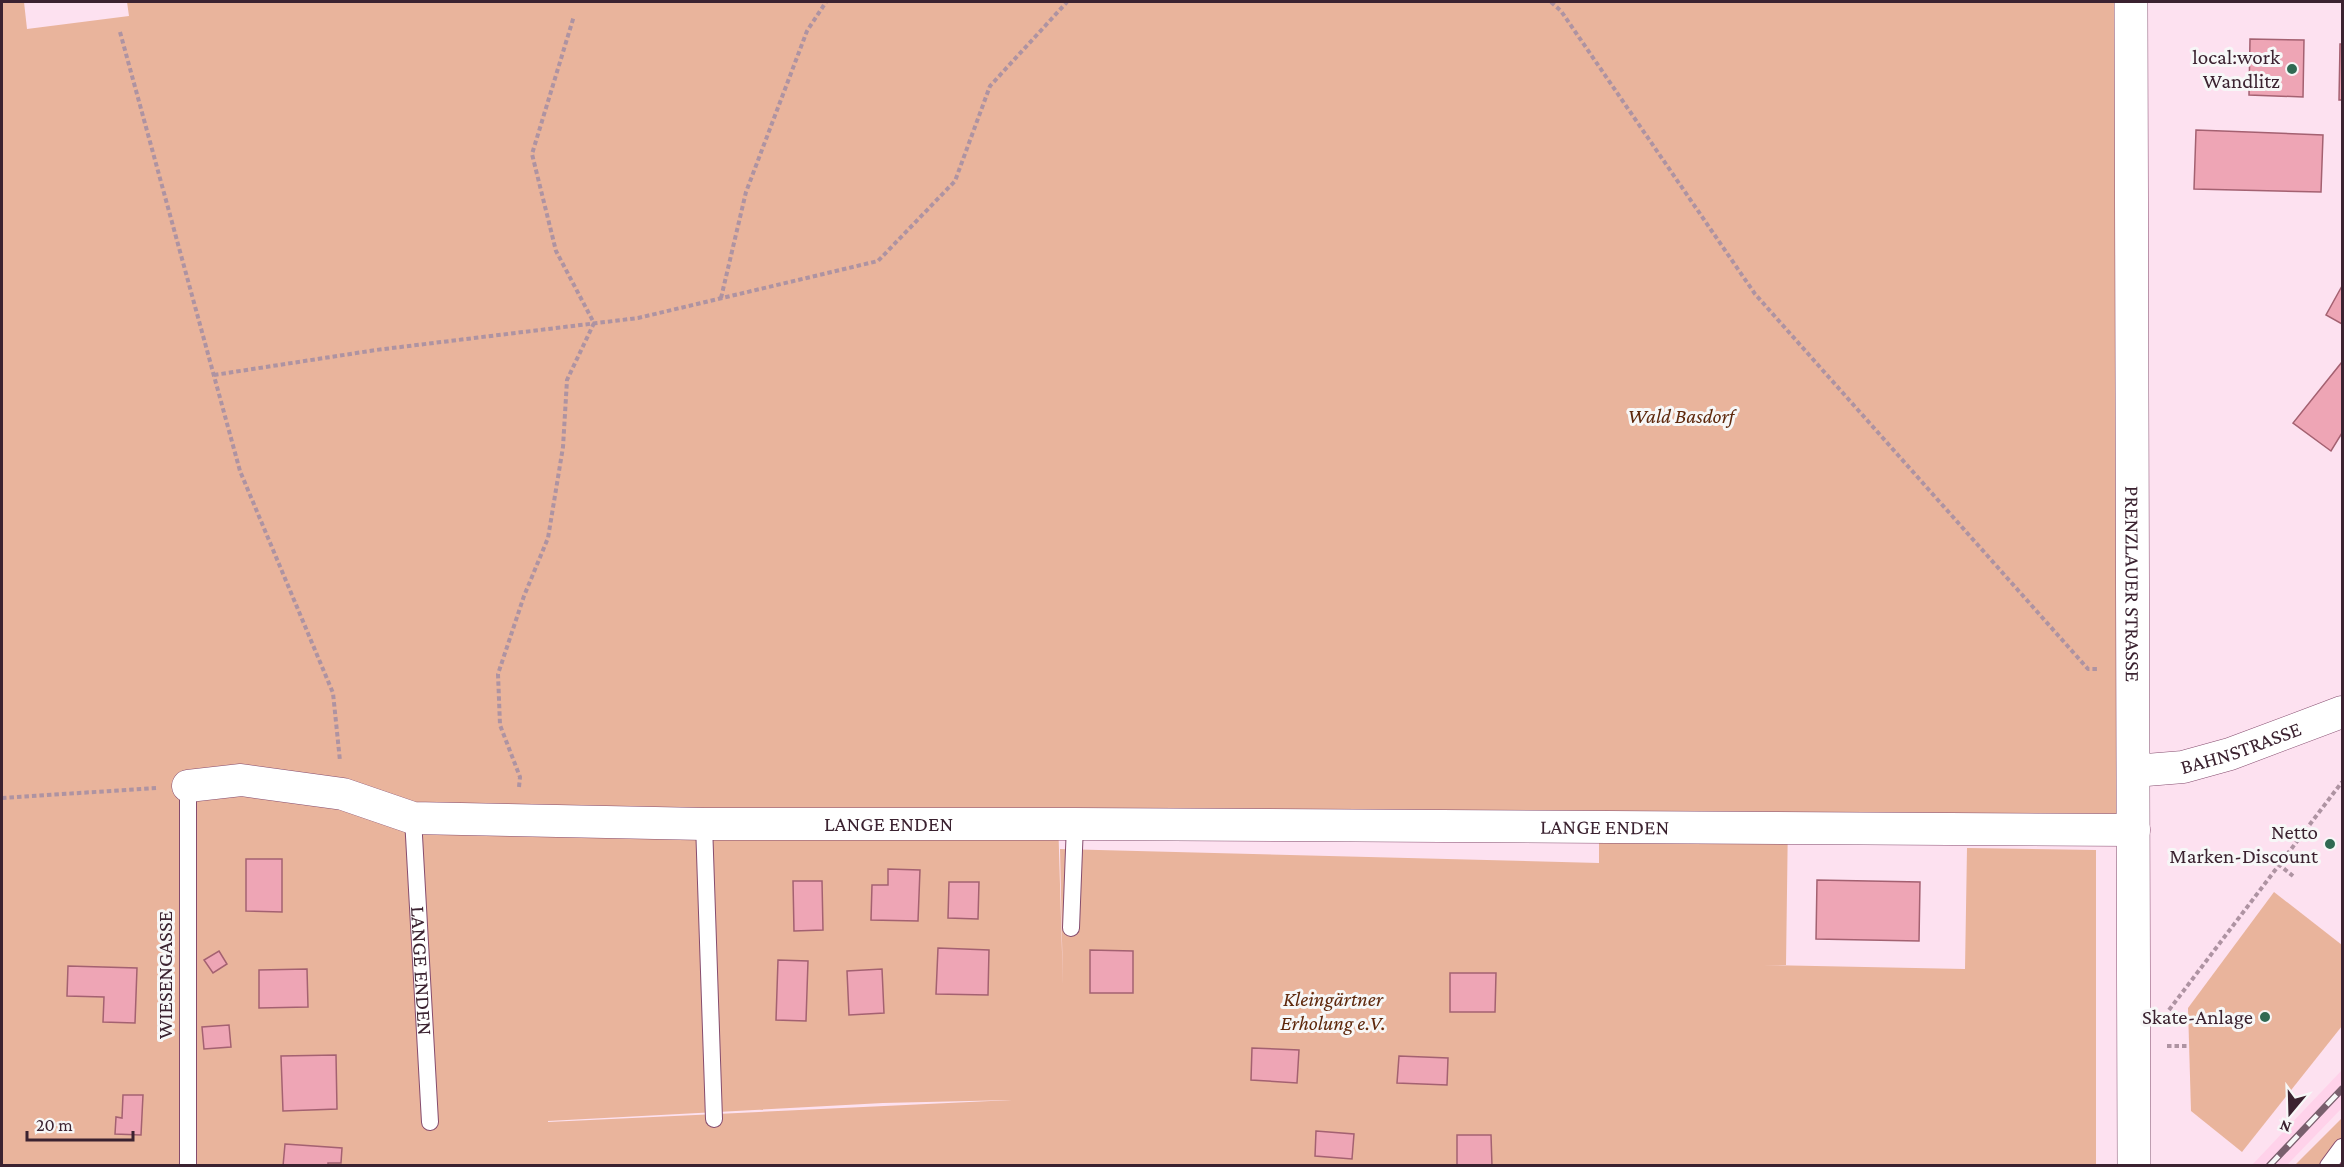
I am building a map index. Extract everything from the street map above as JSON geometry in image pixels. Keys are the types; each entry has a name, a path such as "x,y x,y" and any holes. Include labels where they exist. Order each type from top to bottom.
{"main road":[{"name":"PRENZLAUER STRASSE","path":"2131,2 2134,1166"}],"street":[{"name":"BAHNSTRASSE","path":"2134,771 2183,767 2230,754 2343,712"},
{"name":"LANGE ENDEN","path":"188,786 241,780 343,794 413,818 704,824 2134,830"}],"lane":[{"name":"WIESENGASSE","path":"188,786 188,1166"},
{"name":"LANGE ENDEN","path":"413,818 430,1122"},
{"path":"704,824 714,1119"},
{"path":"1071,928 1075,824"},
{"path":"2328,1166 2343,1147"}],"path":[{"path":"721,298 746,192 807,31 826,2"},
{"path":"214,375 376,350 638,318 878,261 955,181 990,86 1067,2"},
{"path":"1551,2 1561,11 1755,294 2088,669 2132,668"},
{"path":"574,16 532,154 556,251 594,323"},
{"path":"120,32 240,471 333,693 343,794"},
{"path":"514,820 520,777 500,724 498,674 524,596 548,538 562,447 567,380 594,323"},
{"path":"2133,1012 2166,1013 2343,782"},
{"path":"2,798 188,786"},
{"path":"2278,864 2293,876"}],"shaded area":[{"path":"2342,1070 2342,1108 2287,1165 2252,1165"}],"green space":[{"name":"Wald Basdorf","path":"2,2 24,2 27,29 129,16 127,2 2117,2 2116,816 1788,817 1786,965 1763,965 1965,969 1967,848 2096,850 2096,1165 2,1166","holes":["1058,817 1599,822 1599,863 1060,849 1063,986","1012,1100 548,1122 883,1103"]},
{"name":"Skate-Anlage","path":"2274,892 2342,945 2342,1026 2242,1152 2191,1111 2188,1008"},
{"path":"2342,1118 2342,1165 2295,1165"}],"building":[{"path":"2250,39 2304,40 2303,97 2249,95"},
{"path":"2340,44 2342,44 2342,100 2339,100"},
{"path":"2196,130 2323,135 2321,192 2194,189"},
{"path":"2342,286 2342,324 2326,315"},
{"path":"2342,362 2342,433 2331,451 2293,423"},
{"path":"246,859 282,859 282,912 246,911"},
{"path":"888,869 920,870 918,921 871,920 872,885 888,885"},
{"path":"1817,880 1920,882 1919,941 1816,939"},
{"path":"793,881 822,881 823,930 794,931"},
{"path":"949,882 979,882 978,919 948,918"},
{"path":"938,948 989,950 988,995 936,994"},
{"path":"1090,950 1133,951 1133,993 1090,993"},
{"path":"219,951 227,964 213,973 204,960"},
{"path":"778,960 808,961 806,1021 776,1020"},
{"path":"68,966 137,968 135,1023 103,1022 104,997 67,996"},
{"path":"307,969 308,1007 259,1008 259,970"},
{"path":"882,969 884,1013 849,1015 847,971"},
{"path":"1450,973 1496,973 1495,1012 1450,1012"},
{"path":"229,1025 231,1047 204,1049 202,1027"},
{"path":"1252,1048 1299,1050 1297,1083 1251,1080"},
{"path":"336,1055 337,1109 283,1111 281,1056"},
{"path":"1399,1056 1448,1058 1447,1085 1397,1083"},
{"path":"123,1095 143,1095 141,1135 115,1134 116,1117 122,1118"},
{"path":"1316,1131 1354,1134 1352,1159 1315,1156"},
{"path":"1457,1135 1491,1135 1492,1166 1457,1166"},
{"path":"285,1144 342,1148 341,1163 328,1163 328,1166 283,1166"}],"railway":[{"path":"2269,1166 2342,1089"}],"place":[{"name":"local:work Wandlitz","path":"2292,69"},
{"name":"Netto Marken-Discount","path":"2330,844"},
{"name":"Skate-Anlage","path":"2265,1017"}],"park label":[{"name":"Kleingärtner Erholung e.V.","path":"1333,1011"}]}
